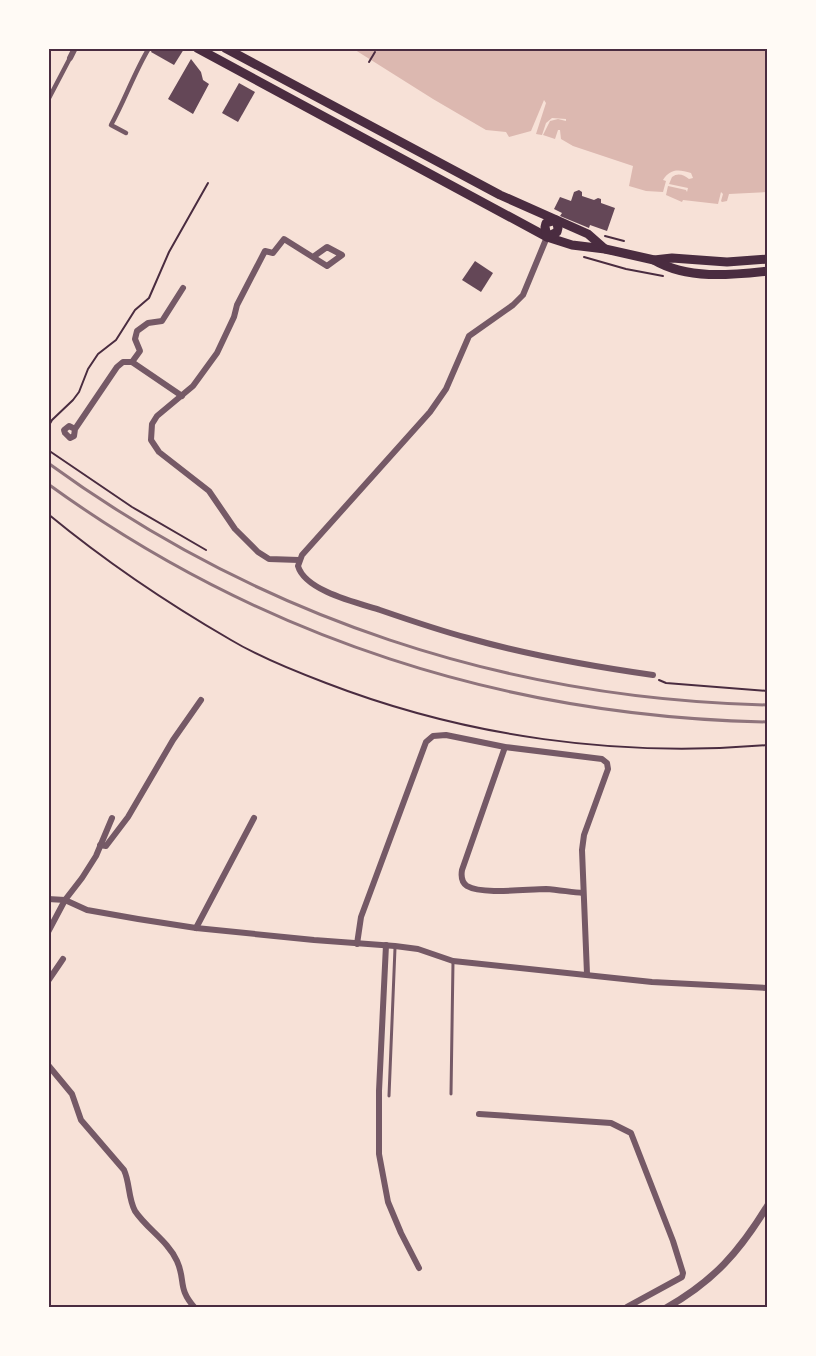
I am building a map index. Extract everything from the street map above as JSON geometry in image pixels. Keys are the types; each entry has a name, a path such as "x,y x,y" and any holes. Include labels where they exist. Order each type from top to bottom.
{"main road":[{"path":"197,48 547,237 572,245 605,249 654,260 667,267 694,273 768,271"},
{"path":"225,48 490,190 588,234 605,249"},
{"path":"547,237 546,223 556,220"},
{"path":"654,260 672,258 727,262 768,260"}],"street":[{"path":"48,100 75,48"},
{"path":"126,133 111,125 126,96 133,76 149,48"},
{"path":"547,237 523,295 513,305 469,336 446,389 430,412 298,560 300,573 314,585 350,600 466,638 531,654 653,675"},
{"path":"298,560 270,559 262,555 235,529 209,491 156,449 151,440 154,419 201,377 217,353 234,317 237,305 265,251 273,253 284,239 313,257"},
{"path":"132,362 140,351 135,339 137,331 148,323 162,321 183,288"},
{"path":"75,429 117,367 123,362 132,362 182,396"},
{"path":"100,845 108,845 128,817 173,740 201,700"},
{"path":"357,945 361,917 426,742 433,736 446,735 505,747 602,759 607,763 608,769 582,845 586,974"},
{"path":"505,747 462,870 462,880 467,886 474,888 514,892 548,890 584,893"},
{"path":"48,932 65,900 82,878 112,818"},
{"path":"196,928 254,818"},
{"path":"48,899 65,900 87,910 196,928 418,949 453,961 652,982 768,988"},
{"path":"386,945 379,1091 379,1154 388,1202 419,1268"},
{"path":"48,981 63,958"},
{"path":"48,1065 72,1094 81,1120 124,1170 136,1212 176,1258 184,1294 195,1308"},
{"path":"479,1114 611,1123 631,1133 683,1273 682,1277 627,1308"},
{"path":"666,1308 699,1288 727,1263 768,1205"}],"lane":[{"path":"388,1096 395,946"},
{"path":"451,1094 453,961"}],"path":[{"path":"369,62 375,52"},
{"path":"48,427 79,392 92,362 116,340 135,310 149,298 169,252 208,183"},
{"path":"600,234 624,241"},
{"path":"48,450 132,507 206,550"},
{"path":"48,514 134,579 231,640 286,668 366,698 428,717 481,729 575,743 687,750 768,745"},
{"path":"653,675 666,683 768,691"}],"shaded area":[{"path":"352,48 768,48 768,192 729,194 727,201 722,202 721,192 718,204 683,200 682,202 666,195 668,186 687,192 688,188 669,184 672,177 679,174 689,179 693,178 691,173 678,171 668,174 663,180 666,181 663,192 646,191 629,186 633,166 573,146 561,139 560,130 555,139 543,135 550,121 558,119 566,121 566,119 552,118 546,123 542,135 536,134 546,103 544,100 531,131 509,137 506,132 486,130"}],"building":[{"path":"153,48 184,49 174,65 151,52"},
{"path":"191,59 201,72 203,80 209,84 193,114 168,99"},
{"path":"239,83 255,92 238,122 222,113"},
{"path":"579,190 582,196 594,200 601,199 601,203 615,208 607,231 590,225 589,228 560,216 562,213 554,209 560,197 571,201 574,192"},
{"path":"475,261 493,273 481,292 462,280"}],"railway":[{"path":"48,463 129,518 213,565 300,606 389,640 481,667 574,686 670,699 768,705"},
{"path":"48,484 129,538 213,585 300,626 390,659 481,685 575,704 671,717 768,722"}]}
